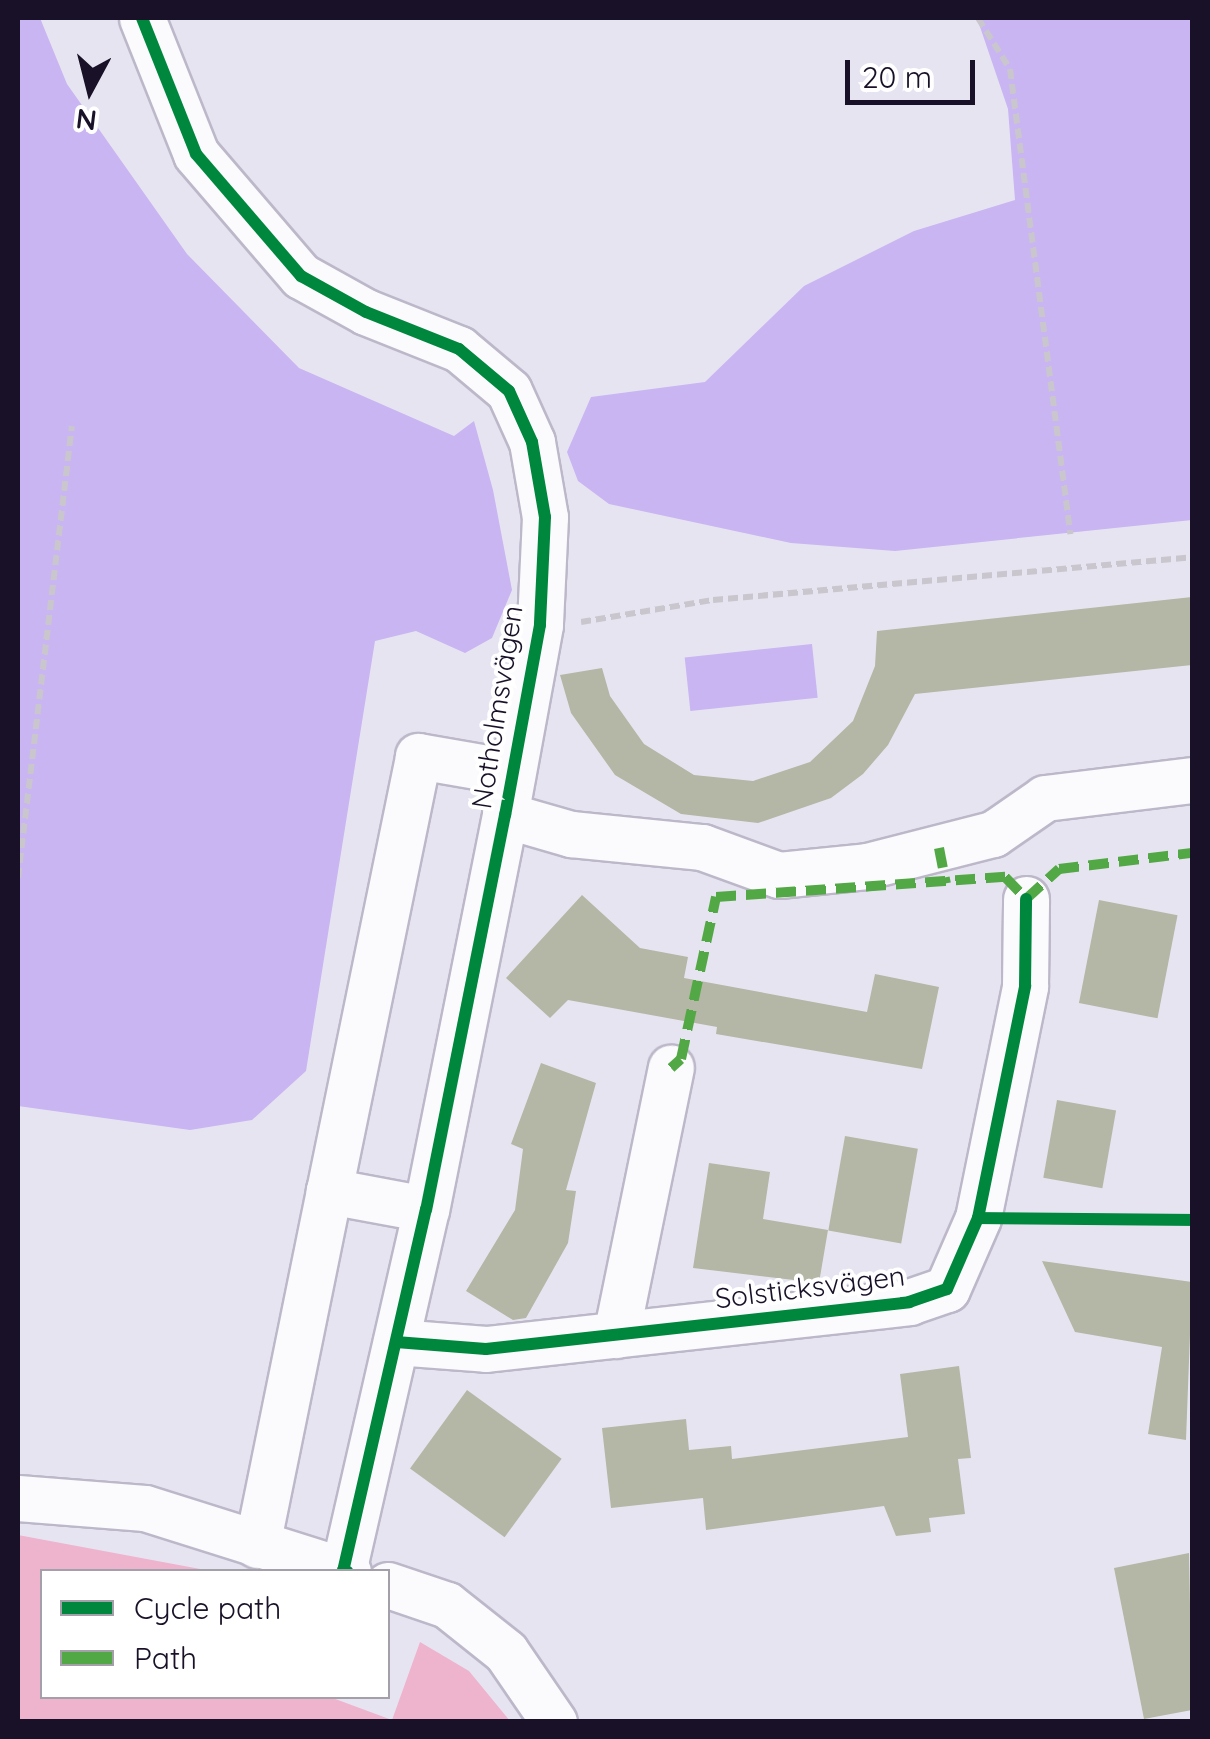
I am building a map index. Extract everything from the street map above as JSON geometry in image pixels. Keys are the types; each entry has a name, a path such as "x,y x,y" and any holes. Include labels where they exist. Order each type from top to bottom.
{"street":[{"name":"Notholmsvägen","path":"142,18 196,154 301,276 366,312 459,349 509,391 532,442 545,517 540,624 508,794 426,1208 346,1569"},
{"path":"257,1545 418,756 508,794 570,834 702,847 779,875 867,866 993,834 1045,798 1192,780"},
{"name":"Solsticksvägen","path":"396,1342 486,1350 909,1302 946,1290 972,1244 986,1180 1025,986 1026,898"},
{"path":"616,1336 671,1068"},
{"path":"329,1191 426,1208"},
{"path":"18,1498 145,1508 339,1569"},
{"path":"390,1586 446,1605 506,1652 554,1722"}],"path":[{"path":"978,18 1010,69 1070,534"},
{"path":"18,878 72,426"},
{"path":"540,624 713,600 1192,557"}],"shaded area":[{"path":"18,18 40,18 67,84 187,254 299,368 454,436 474,421 493,490 512,590 492,638 465,653 416,631 375,641 306,1071 252,1120 190,1130 18,1106"},
{"path":"977,18 1192,18 1192,520 895,551 791,543 609,504 578,481 567,452 591,397 705,382 804,286 914,231 1015,200 1008,109"},
{"path":"812,644 818,698 690,711 685,657"},
{"path":"18,1535 200,1569 40,1569 40,1699 335,1699 392,1720 420,1642 469,1671 510,1721 18,1721"}],"building":[{"path":"1192,597 1192,665 915,694 888,745 863,774 831,798 758,823 681,814 615,775 571,713 560,675 602,668 610,696 644,744 694,775 753,781 810,762 853,721 875,666 877,631"},
{"path":"582,895 640,948 688,957 684,978 867,1012 875,974 939,987 922,1069 716,1034 717,1027 568,1000 550,1018 506,978"},
{"path":"1099,900 1178,915 1157,1018 1079,1003"},
{"path":"541,1063 596,1083 566,1190 576,1191 568,1243 526,1318 513,1320 466,1291 515,1210 523,1149 511,1144"},
{"path":"1057,1100 1116,1110 1102,1188 1043,1178"},
{"path":"845,1136 918,1149 901,1243 828,1231"},
{"path":"709,1163 770,1172 763,1219 828,1230 819,1283 693,1268"},
{"path":"1042,1261 1192,1282 1186,1440 1148,1434 1162,1347 1075,1332"},
{"path":"959,1366 971,1458 958,1459 965,1514 929,1518 931,1532 896,1536 884,1506 706,1530 703,1498 611,1508 602,1428 686,1419 689,1450 731,1446 732,1459 908,1437 900,1374"},
{"path":"467,1390 562,1459 505,1537 410,1468"},
{"path":"1189,1553 1192,1710 1144,1719 1114,1568"}],"marked path":[{"path":"939,848 946,883"},
{"path":"671,1068 681,1059 716,897 1005,877 1026,899 1059,869 1192,853"}],"cycle path":[{"path":"142,18 196,154 301,276 366,312 459,349 509,391 532,442 545,517 540,625 505,815 426,1209 343,1569"},
{"path":"396,1342 486,1349 909,1302 947,1289 978,1218 1025,986 1026,899"},
{"path":"978,1218 1192,1220"}]}
